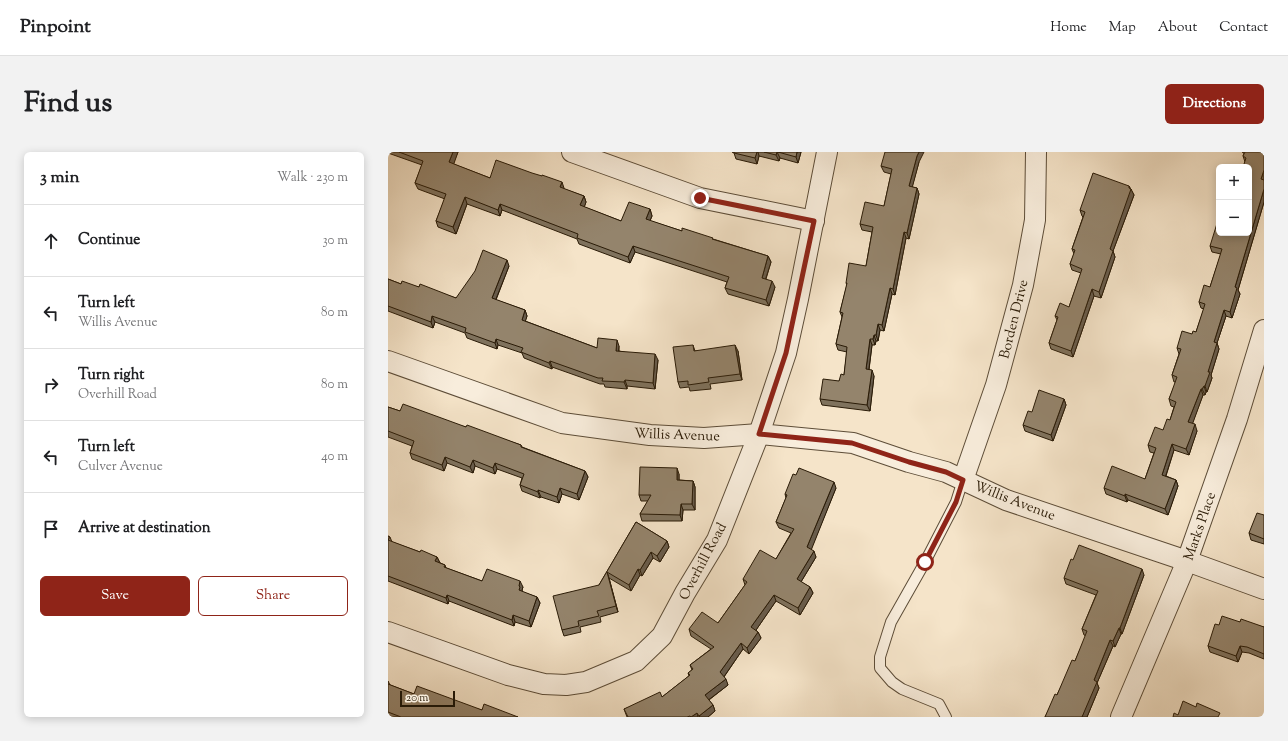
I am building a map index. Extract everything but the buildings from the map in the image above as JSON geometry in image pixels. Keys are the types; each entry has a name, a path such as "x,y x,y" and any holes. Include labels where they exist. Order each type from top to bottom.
{"street":[{"path":"572,152 700,198 814,221"},
{"name":"Overhill Road","path":"388,632 508,676 544,684 566,685 586,682 636,661 662,636 685,593 717,540 759,434 786,353 828,152"},
{"name":"Borden Drive","path":"963,480 996,385 1023,285 1035,220 1036,152"},
{"name":"Marks Place","path":"1121,717 1188,561 1237,419 1264,330"},
{"name":"Willis Avenue","path":"388,361 562,423 650,435 704,438 759,434 852,443 909,462 946,472 1006,500 1188,561 1264,589"}],"lane":[{"path":"946,717 940,704 902,689 892,682 880,668 880,657 891,622 925,562 956,502 963,480"}],"route":[{"path":"700,198 814,221 786,353 759,434 852,443 909,462 946,472 963,480 956,502 925,562"}]}
